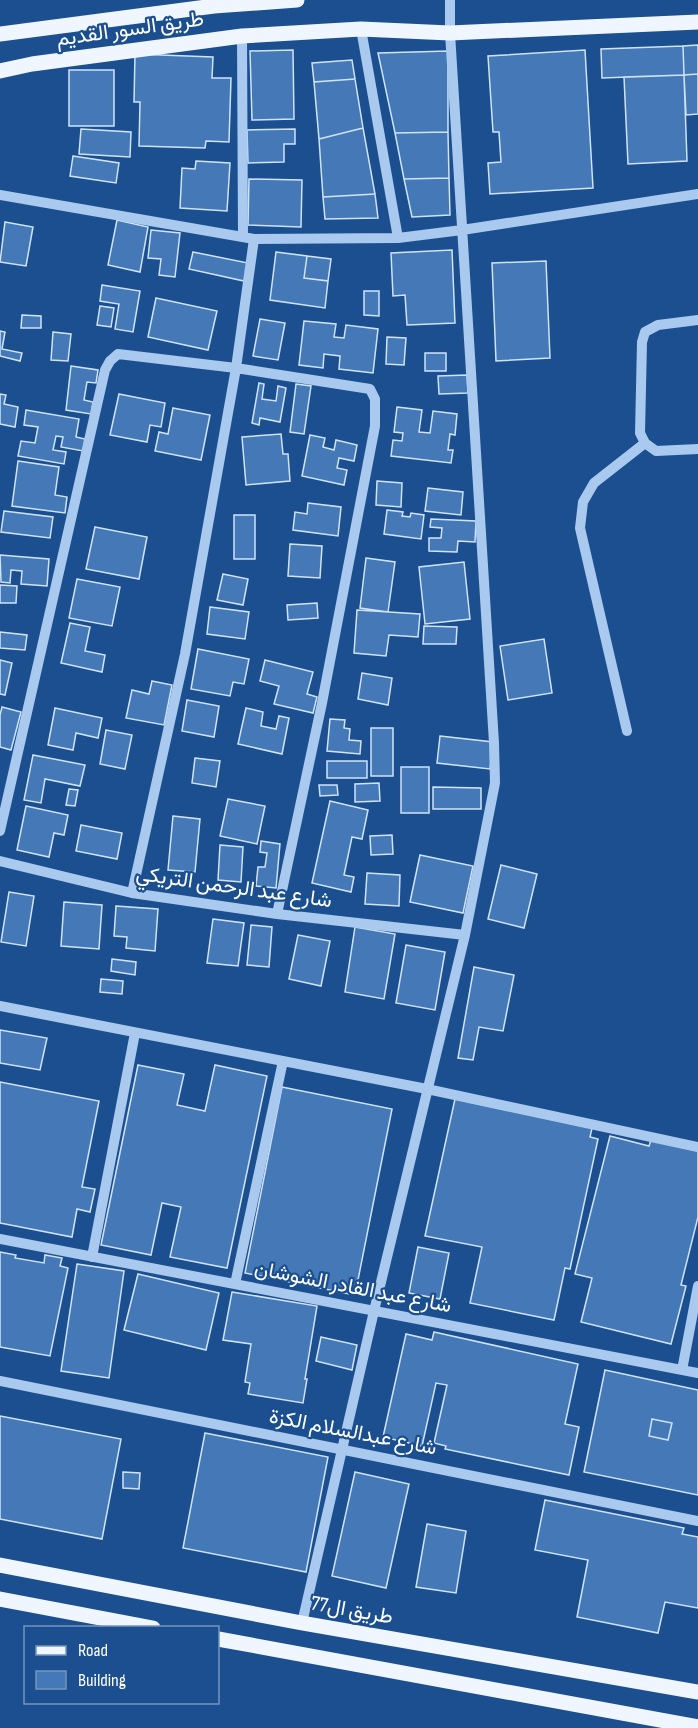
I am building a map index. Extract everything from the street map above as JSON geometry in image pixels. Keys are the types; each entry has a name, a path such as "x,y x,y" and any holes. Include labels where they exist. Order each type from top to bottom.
{"main road":[{"name":"طريق السور القديم","path":"0,34 214,6 297,0"},
{"name":"طريق السور القديم","path":"0,71 32,64 242,36 361,29 450,33 698,22"},
{"name":"طريق ال77","path":"0,1565 302,1623 698,1692"},
{"path":"0,1599 142,1626"},
{"path":"219,1639 698,1727"}],"street":[{"path":"302,1623 374,1311 465,935 495,783 450,33 450,0"},
{"path":"361,29 398,238"},
{"path":"132,893 185,654 236,368 248,238 242,36"},
{"path":"0,195 248,238 398,238 698,194"},
{"path":"698,320 658,325 645,332 642,342 640,433 645,443 656,452 698,449"},
{"path":"0,831 105,370 110,361 118,354 236,368 370,389 375,399 373,438 322,703 277,914"},
{"path":"627,731 580,528 583,502 594,483 645,443"},
{"name":"شارع عبد الرحمن التريكي","path":"0,861 132,893 277,914 465,935"},
{"path":"0,1006 427,1089 698,1147"},
{"path":"92,1257 135,1033"},
{"path":"235,1284 283,1061"},
{"name":"شارع عبد القادر الشوشان","path":"0,1239 698,1373"},
{"path":"681,1370 698,1286"},
{"name":"شارع عبدالسلام الكزة","path":"0,1381 698,1521"}],"building":[{"path":"698,45 698,74 684,75 683,46"},
{"path":"683,46 684,75 602,78 601,49"},
{"path":"293,50 294,119 252,120 250,51"},
{"path":"585,50 593,188 490,194 488,163 501,162 499,132 493,132 488,56"},
{"path":"448,51 448,132 395,133 378,53"},
{"path":"135,54 213,57 212,78 231,78 229,142 206,141 205,148 139,146 140,102 134,102"},
{"path":"352,60 355,79 314,82 312,63"},
{"path":"69,70 114,70 114,126 69,126"},
{"path":"698,74 698,114 686,115 684,75"},
{"path":"684,75 687,161 628,164 624,77"},
{"path":"355,79 363,128 319,139 314,82"},
{"path":"363,128 375,194 323,197 319,139"},
{"path":"81,129 131,132 130,157 79,154"},
{"path":"295,129 295,144 284,144 284,162 248,163 247,130"},
{"path":"448,132 449,178 404,179 395,133"},
{"path":"73,156 119,163 116,183 70,176"},
{"path":"196,161 230,163 227,211 180,208 182,168 195,169"},
{"path":"449,178 450,215 412,217 404,179"},
{"path":"249,179 302,180 301,227 248,225"},
{"path":"375,194 378,218 325,219 323,197"},
{"path":"117,220 148,227 140,272 108,265"},
{"path":"5,222 33,227 26,266 0,262"},
{"path":"151,230 180,233 175,277 159,275 161,259 148,258"},
{"path":"452,250 455,323 407,325 405,295 393,296 391,253"},
{"path":"193,252 248,263 244,281 189,269"},
{"path":"276,252 307,256 304,278 328,281 325,308 270,300"},
{"path":"307,256 331,259 328,281 304,278"},
{"path":"546,261 550,358 496,361 492,263"},
{"path":"102,285 140,291 133,332 115,329 119,304 100,301"},
{"path":"364,291 379,291 379,316 364,315"},
{"path":"156,298 217,311 208,350 148,337"},
{"path":"100,306 114,308 111,327 97,325"},
{"path":"22,315 41,316 41,328 21,328"},
{"path":"260,319 285,323 278,360 253,356"},
{"path":"304,321 336,324 334,337 344,338 346,325 378,329 373,373 339,369 340,356 324,354 323,368 299,365"},
{"path":"0,331 5,332 2,349 22,353 20,361 0,356"},
{"path":"53,332 71,334 68,361 51,360"},
{"path":"387,337 406,338 404,365 386,364"},
{"path":"425,353 446,353 446,371 425,371"},
{"path":"71,366 98,370 96,383 87,382 84,400 93,402 91,414 66,410"},
{"path":"467,375 468,393 439,394 438,376"},
{"path":"259,383 264,384 262,399 276,401 278,386 286,388 280,422 260,418 259,425 252,423"},
{"path":"296,384 311,386 304,434 290,432"},
{"path":"0,394 6,395 4,404 18,407 15,427 0,424"},
{"path":"119,394 165,403 161,427 150,425 147,442 110,435"},
{"path":"397,407 422,410 419,432 430,433 433,411 457,414 455,435 450,434 448,450 453,450 451,463 391,456 393,440 402,441 403,433 394,432"},
{"path":"173,408 210,415 201,460 155,451 159,432 168,434"},
{"path":"26,410 79,419 76,437 85,439 83,451 61,447 63,437 56,436 53,450 66,452 64,464 18,456 21,441 35,443 38,427 24,425"},
{"path":"281,434 283,454 288,454 290,481 246,485 242,437"},
{"path":"310,435 325,438 323,447 334,450 336,440 357,445 354,461 339,458 337,468 347,470 344,485 302,476"},
{"path":"18,461 59,467 55,495 67,497 65,513 12,506"},
{"path":"377,481 402,483 401,507 376,505"},
{"path":"428,488 463,492 461,515 425,511"},
{"path":"308,503 341,507 338,536 293,530 295,512 307,514"},
{"path":"387,510 403,512 402,516 410,517 411,513 424,515 421,539 384,534"},
{"path":"4,511 53,517 50,538 1,532"},
{"path":"234,515 255,515 255,559 234,559"},
{"path":"431,519 476,521 475,542 458,541 457,552 429,551 429,538 441,538 442,528 430,527"},
{"path":"95,527 147,537 139,579 86,569"},
{"path":"290,544 322,546 320,578 288,576"},
{"path":"0,555 49,559 47,586 21,584 22,571 11,570 10,583 1,582"},
{"path":"366,558 395,562 388,612 360,608"},
{"path":"464,562 470,619 425,624 419,567"},
{"path":"223,574 248,579 243,605 217,600"},
{"path":"77,579 120,587 112,626 69,618"},
{"path":"0,585 17,586 16,603 0,603"},
{"path":"317,603 318,618 288,620 287,605"},
{"path":"210,607 249,612 245,639 207,634"},
{"path":"357,610 420,614 418,637 389,635 386,656 354,653"},
{"path":"70,623 90,627 85,651 105,655 102,672 61,663"},
{"path":"424,626 457,627 456,644 423,644"},
{"path":"0,632 27,635 25,650 0,648"},
{"path":"544,639 552,693 508,700 500,646"},
{"path":"198,649 249,659 244,684 233,682 230,696 191,689"},
{"path":"0,660 12,663 5,695 0,694"},
{"path":"265,660 313,672 307,694 317,697 313,713 274,704 279,686 260,681"},
{"path":"362,673 392,678 388,705 358,699"},
{"path":"152,681 172,685 164,725 126,718 132,690 149,694"},
{"path":"187,700 219,706 214,737 182,731"},
{"path":"2,707 21,712 11,750 0,747"},
{"path":"55,708 102,718 98,738 76,733 73,750 48,745"},
{"path":"246,708 263,712 261,726 276,729 279,716 289,718 282,754 238,744"},
{"path":"330,719 345,720 344,728 350,729 349,740 361,741 360,754 327,751"},
{"path":"371,728 393,728 393,776 371,776"},
{"path":"106,730 132,735 125,769 100,764"},
{"path":"440,736 493,742 490,769 437,763"},
{"path":"33,755 85,765 80,786 45,779 41,803 24,800"},
{"path":"195,758 220,761 216,787 192,783"},
{"path":"327,761 367,761 367,778 327,778"},
{"path":"401,767 429,767 429,813 401,813"},
{"path":"379,783 380,801 355,802 355,784"},
{"path":"319,785 337,785 338,795 320,796"},
{"path":"433,787 481,788 481,809 433,809"},
{"path":"69,789 78,790 75,806 66,805"},
{"path":"228,799 265,806 257,844 220,836"},
{"path":"330,801 368,810 362,839 352,837 344,875 354,877 351,892 312,883"},
{"path":"26,806 68,815 64,835 54,833 49,857 17,850"},
{"path":"173,816 200,819 195,872 168,870"},
{"path":"81,825 122,833 117,859 76,851"},
{"path":"392,835 393,854 371,855 370,836"},
{"path":"261,841 280,844 276,888 256,886 258,867 265,867 267,853 260,852"},
{"path":"220,845 243,847 241,882 218,880"},
{"path":"420,855 473,866 463,913 410,902"},
{"path":"501,865 537,874 524,928 488,919"},
{"path":"367,873 400,875 399,906 365,904"},
{"path":"9,892 34,896 26,946 1,942"},
{"path":"64,902 102,905 99,949 61,946"},
{"path":"116,906 158,909 155,951 126,948 127,937 114,936"},
{"path":"213,919 244,923 238,966 207,963"},
{"path":"251,925 272,927 269,967 247,965"},
{"path":"355,927 395,934 384,999 345,992"},
{"path":"298,935 330,941 321,986 289,979"},
{"path":"406,945 445,952 435,1010 396,1003"},
{"path":"112,959 136,962 135,975 111,971"},
{"path":"474,967 514,975 503,1031 479,1027 473,1060 458,1058"},
{"path":"101,979 123,981 122,994 100,992"},
{"path":"0,1030 47,1038 40,1070 0,1063"},
{"path":"138,1065 184,1074 177,1105 205,1111 215,1065 267,1076 227,1268 170,1257 181,1207 162,1203 151,1255 101,1245"},
{"path":"0,1082 99,1101 82,1187 95,1189 90,1212 77,1209 72,1237 0,1223"},
{"path":"282,1087 392,1109 355,1295 245,1273"},
{"path":"455,1099 592,1128 590,1137 598,1139 570,1269 565,1268 554,1320 470,1303 482,1247 425,1236"},
{"path":"610,1136 649,1146 651,1140 698,1151 698,1217 681,1285 686,1286 671,1344 581,1322 592,1278 575,1274"},
{"path":"418,1247 449,1253 440,1299 409,1293"},
{"path":"0,1252 16,1255 15,1258 44,1263 45,1255 62,1258 60,1266 68,1268 50,1356 0,1347"},
{"path":"77,1264 124,1271 109,1378 61,1371"},
{"path":"138,1274 219,1293 206,1350 124,1330"},
{"path":"232,1292 317,1306 303,1403 248,1394 250,1383 245,1382 251,1344 223,1340"},
{"path":"434,1332 578,1364 565,1424 579,1427 569,1475 445,1449 446,1446 434,1443 447,1385 436,1383 422,1446 383,1437 406,1334 432,1340"},
{"path":"321,1337 357,1345 352,1370 316,1361"},
{"path":"605,1370 698,1390 698,1495 584,1472"},
{"path":"0,1416 121,1439 102,1539 0,1519"},
{"path":"652,1419 672,1423 668,1440 649,1436"},
{"path":"205,1433 328,1457 306,1572 183,1548"},
{"path":"123,1472 140,1473 139,1489 123,1488"},
{"path":"355,1472 409,1484 386,1588 332,1576"},
{"path":"545,1500 684,1528 682,1534 698,1537 698,1608 665,1602 658,1633 577,1617 588,1560 535,1550"},
{"path":"427,1524 466,1531 456,1593 416,1587"}]}
